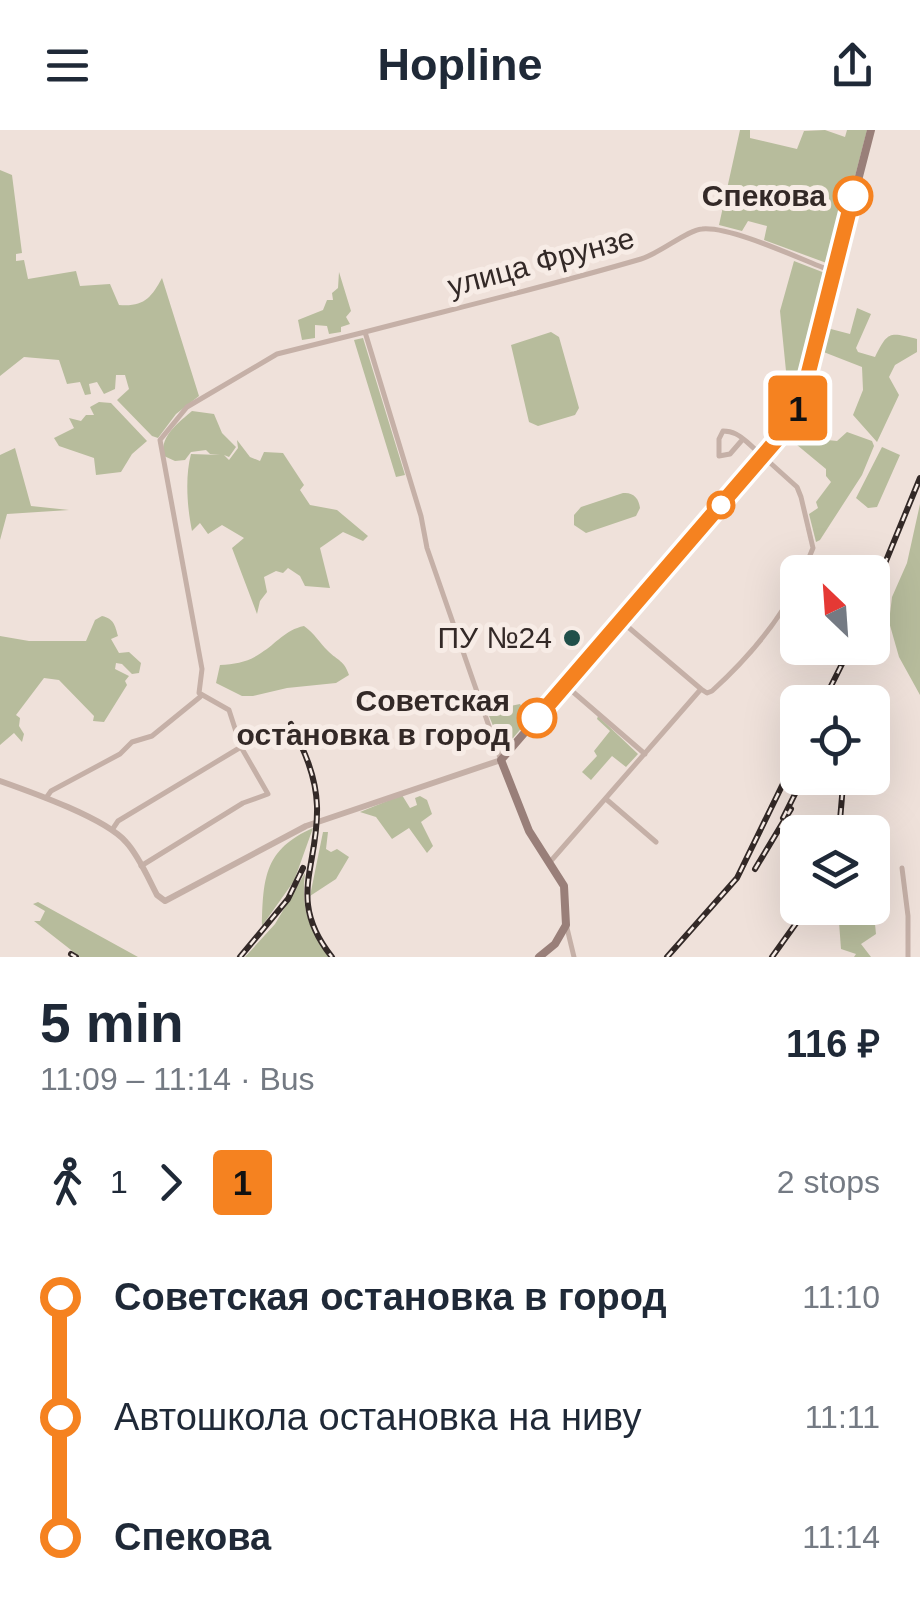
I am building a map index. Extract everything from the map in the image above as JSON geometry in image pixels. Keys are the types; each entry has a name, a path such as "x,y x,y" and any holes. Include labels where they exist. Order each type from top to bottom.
{"main road":[{"path":"540,957 555,944 566,925 564,886 530,831 501,760 792,422 802,398 870,130"}],"street":[{"name":"улица Фрунзе","path":"201,696 202,669 160,440 187,407 204,395 277,354 660,253 702,228 750,240 834,272"},
{"path":"0,781 112,830 126,841 157,896 165,901 306,826 501,760 450,617 364,332"},
{"path":"744,439 730,454 719,456 723,431 732,431 744,439 797,487 813,548 810,555"},
{"path":"621,620 707,693 716,688 780,615"},
{"path":"565,685 645,754"},
{"path":"550,862 701,689"},
{"path":"46,798 120,754 132,742 152,736 201,696 229,710 241,747 268,794 243,803 140,866"},
{"path":"112,830 118,821 241,747"},
{"path":"605,798 656,842"},
{"path":"902,868 908,957"},
{"path":"566,925 574,957"}],"green space":[{"path":"740,130 750,130 750,138 797,149 804,131 825,130 845,137 847,130 867,130 832,265 764,240 767,226 748,221 742,231 719,225"},
{"path":"0,170 12,175 22,253 16,254 16,261 24,260 28,279 76,271 80,286 110,284 119,305 128,305 146,300 162,278 199,396 176,414 158,438 117,400 129,389 125,375 116,375 115,389 104,394 97,382 89,384 91,394 85,395 80,382 67,384 59,360 24,357 0,376"},
{"path":"794,261 830,275 805,377 786,371 780,311"},
{"path":"339,272 351,311 346,317 350,324 341,327 341,332 329,334 327,326 315,325 315,338 302,340 298,320 323,310 327,300 333,300"},
{"path":"857,308 871,314 856,348 858,352 875,357 890,336 917,339 917,352 895,365 889,377 899,395 877,442 853,415 863,390 862,367 821,351 827,328 850,334"},
{"path":"551,332 559,337 579,408 575,415 538,426 529,422 511,345"},
{"path":"363,338 405,475 396,477 354,340"},
{"path":"99,402 111,403 147,441 132,454 121,472 96,475 94,458 59,446 54,438 74,428 69,418 81,421 86,415 94,415 90,407"},
{"path":"192,411 214,414 222,433 236,447 229,457 224,455 229,460 238,448 237,440 250,457 260,461 264,452 283,453 304,485 300,490 310,505 337,510 368,536 363,541 343,532 320,548 330,588 305,586 300,576 288,568 283,573 276,571 264,577 267,592 257,614 232,548 244,538 222,525 208,534 200,523 192,531 187,492 191,454 220,455 206,450 191,452 185,460 175,461 164,456 163,449 171,431"},
{"path":"800,426 806,428 808,438 837,441 847,432 872,441 874,446 862,475 816,542 809,514 818,508 816,502 831,482 826,469 791,440 777,456"},
{"path":"882,447 900,455 877,507 868,508 856,498"},
{"path":"15,448 31,506 69,510 7,514 0,540 0,455"},
{"path":"623,493 637,499 640,508 636,516 586,533 574,525 574,515 581,507"},
{"path":"920,504 920,695 899,657 890,626 892,597 907,563"},
{"path":"102,616 115,626 118,636 111,639 119,653 129,652 141,663 139,673 132,674 116,663 115,669 129,676 104,722 93,721 94,716 59,680 44,678 16,715 24,734 22,742 14,733 0,745 0,636 29,641 86,641 95,620"},
{"path":"304,626 343,663 349,675 336,683 253,696 242,696 216,683 220,665 251,659"},
{"path":"520,704 530,718 503,750 487,711"},
{"path":"598,716 638,754 626,767 612,756 591,780 582,772 597,756 594,751 610,731"},
{"path":"402,795 410,808 417,805 415,798 427,800 432,814 421,822 433,846 427,853 409,828 392,839 376,817 360,812"},
{"path":"313,828 294,881 262,926 270,866 285,845"},
{"path":"323,832 328,832 326,849 337,849 349,857 336,879 310,896"},
{"path":"305,873 308,918 330,957 245,957 275,924"},
{"path":"38,902 138,957 80,957 34,921 40,921 45,911 33,904"},
{"path":"839,925 875,925 876,934 861,944 871,957 854,957 856,954 841,949"}],"railway":[{"path":"888,555 920,478"},
{"path":"832,685 842,665"},
{"path":"291,724 316,795 308,883 311,918 332,957"},
{"path":"667,957 737,878 780,790"},
{"path":"784,815 794,795"},
{"path":"840,815 842,795"},
{"path":"755,869 791,809"},
{"path":"240,957 288,899 303,868"},
{"path":"772,957 795,925"},
{"path":"71,954 76,957"}],"bus line":[{"name":"1","path":"537,718 792,422 802,398 853,196"}],"place":[{"name":"Спекова","path":"853,196"},
{"name":"ПУ №24","path":"572,638"},
{"name":"Советская остановка в город","path":"537,718"}]}
